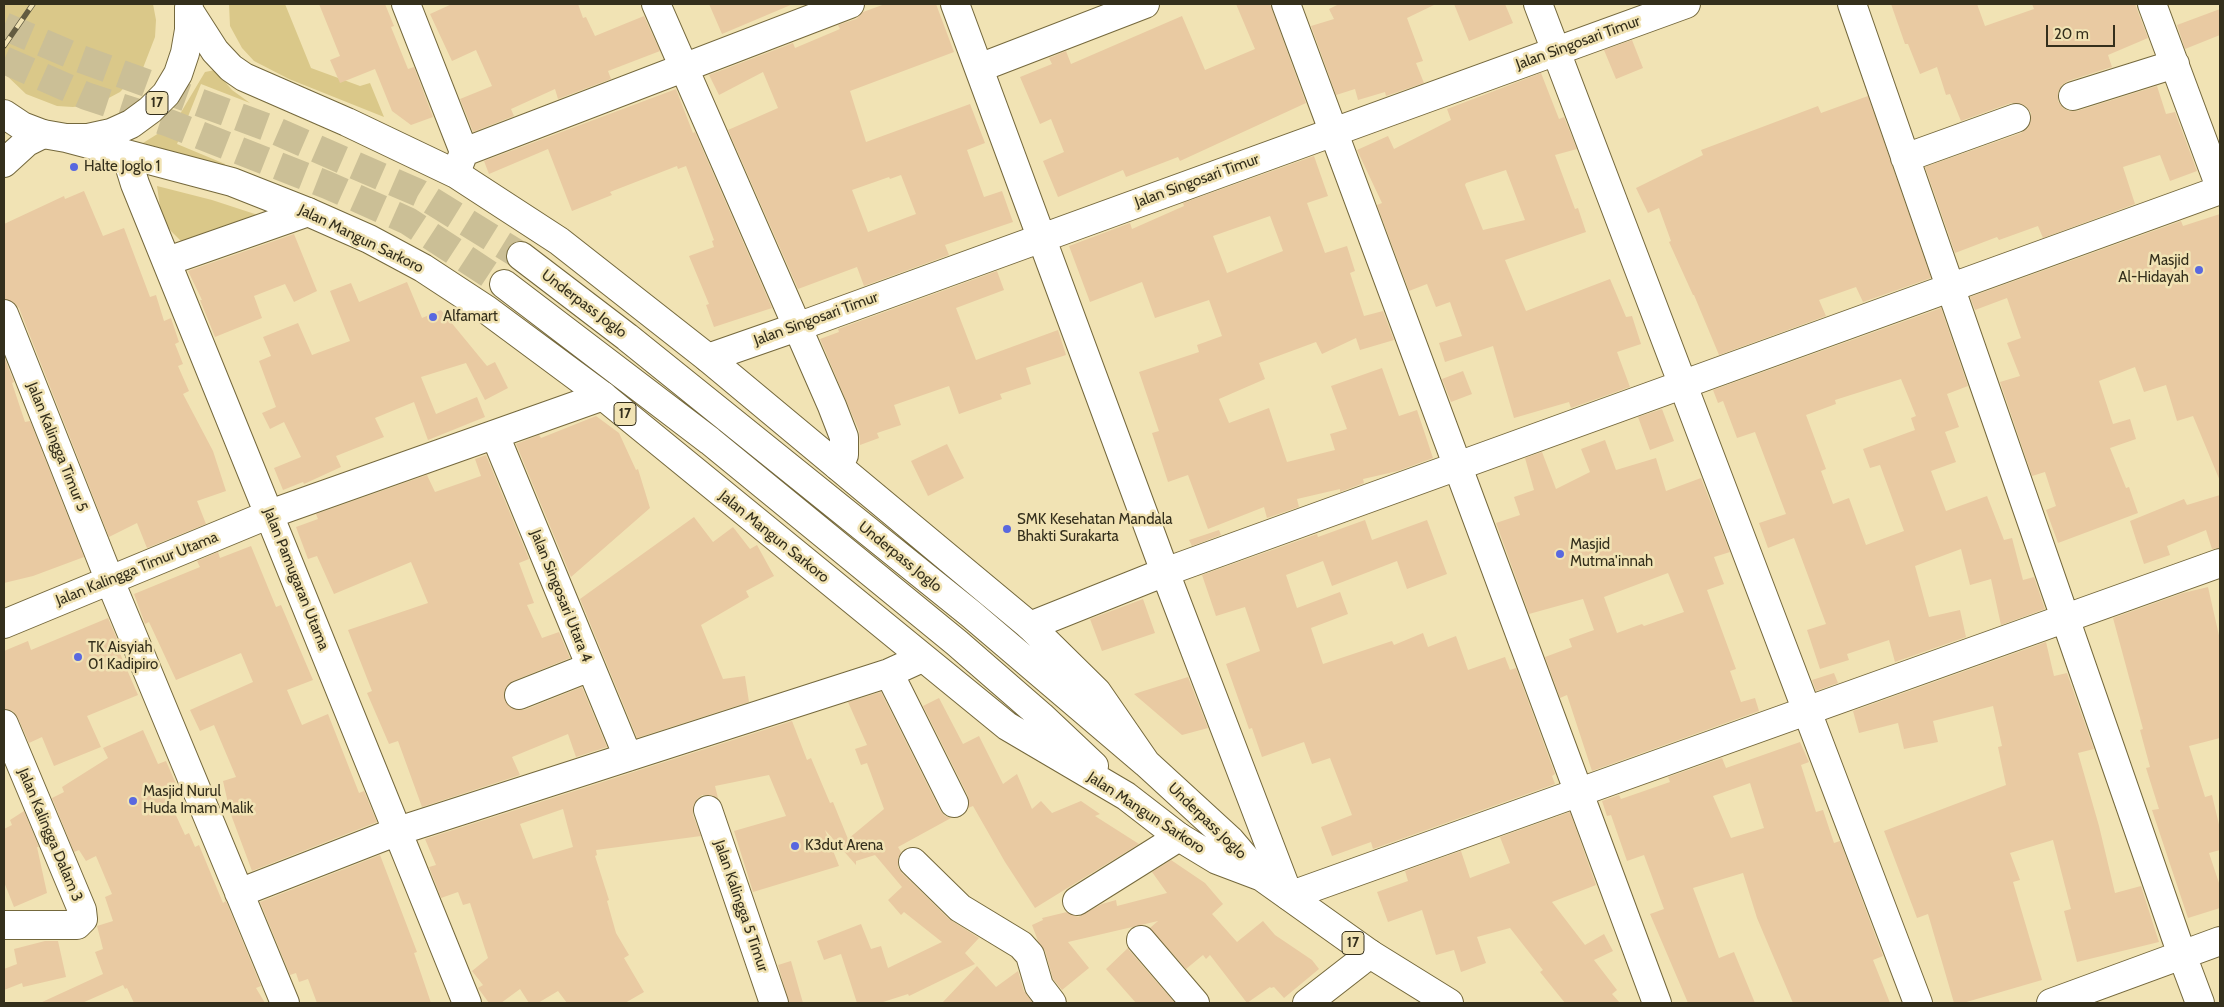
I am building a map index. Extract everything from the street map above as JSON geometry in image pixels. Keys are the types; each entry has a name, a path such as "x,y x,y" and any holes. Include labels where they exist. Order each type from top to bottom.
{"main road":[{"path":"406,4 460,163 684,68 850,4"},
{"path":"656,4 844,437 844,455 838,466"},
{"path":"955,4 1165,572 1289,896 2220,563"},
{"path":"979,68 1145,4"},
{"path":"1286,4 1657,1003"},
{"path":"1538,4 1918,1003"},
{"name":"Jalan Singosari Timur","path":"708,358 1686,4"},
{"path":"1852,4 2199,999"},
{"path":"1030,626 1165,572 2220,189 2152,4"},
{"name":"17","path":"191,6 215,51 231,68 244,77 347,122 460,163 708,358 1030,626 1097,692 1146,763"},
{"name":"17","path":"4,114 22,126 54,136 88,138 131,124 150,110 166,94 178,74 185,53 191,6"},
{"path":"2073,96 2174,64"},
{"path":"1905,158 2016,118"},
{"path":"4,163 27,142 54,136"},
{"name":"Jalan Mangun Sarkoro","path":"54,136 232,182 369,239 423,268 487,310 603,396 1007,726 1126,796 1178,837 1217,860 1262,877 1370,954 1449,1003"},
{"name":"Jalan Pamugaran Utama","path":"126,155 135,184 168,261 467,1003"},
{"path":"168,261 308,212"},
{"name":"Underpass Joglo","path":"521,256 627,337 972,614 1146,763 1230,840 1262,877"},
{"name":"Underpass Joglo","path":"504,284 702,435 957,644 1041,716 1126,796"},
{"name":"Jalan Kalingga Timur 5","path":"4,314 110,581 285,1003"},
{"name":"Jalan Kalingga Timur Utama","path":"4,624 270,514 603,396"},
{"name":"Jalan Singosari Utara 4","path":"495,435 628,757"},
{"path":"239,893 398,831 889,672 922,658"},
{"path":"518,695 590,668"},
{"path":"889,672 954,803"},
{"name":"Jalan Kalingga Dalam 3","path":"4,724 82,910 83,920 77,925 4,925"},
{"name":"Jalan Kalingga 5 Timur","path":"708,810 774,1003"},
{"path":"1076,902 1178,837"},
{"path":"913,862 960,908 1021,946 1030,955 1039,986 1052,1003"},
{"path":"1142,940 1195,1003"},
{"path":"2051,1003 2183,957 2220,941"},
{"path":"1307,1003 1370,954"}],"shaded area":[{"path":"4,4 153,4 156,20 155,37 143,68 120,92 90,105 57,106 26,94 4,73"},
{"path":"229,4 285,4 311,68 360,86 370,83 384,117 289,79 254,61 242,48 230,26"},
{"path":"215,70 232,90 250,103 201,84 177,144 225,164 224,167 143,143 159,133 180,114 205,72"},
{"path":"157,186 212,200 264,217 183,243 170,230 161,214"}],"building":[{"path":"319,4 385,4 394,26 391,27 408,69 414,67 433,117 411,125 392,111 375,69 340,83 330,60 340,56"},
{"path":"452,4 578,4 583,18 586,17 595,36 644,16 660,51 608,71 611,79 558,99 555,89 511,109 514,116 473,132 460,99 492,86 476,50 452,61 430,14"},
{"path":"709,4 793,4 722,34"},
{"path":"885,4 936,4 954,52 850,91 866,142 970,104 985,143 967,150 984,197 1002,191 1013,222 945,245 949,255 864,286 857,267 798,289 728,130 778,108 763,72 719,95 709,75 793,43 795,48 840,29 838,25 856,19 863,12","holes":["901,175 916,214 868,232 852,190 889,177 890,179"]},
{"path":"1236,4 1270,4 1306,103 1180,161 1178,157 1126,177 1123,170 1058,197 1043,161 1064,152 1051,119 1040,124 1020,77 1052,64 1049,58 1066,51 1071,64 1182,16 1205,70 1255,49"},
{"path":"1339,4 1436,4 1407,18 1423,61 1416,63 1424,83 1386,96 1385,92 1358,100 1355,89 1336,95 1311,26 1334,19 1329,9"},
{"path":"1454,4 1505,4 1513,23 1469,41"},
{"path":"1891,4 1977,4 1985,26 2034,9 2032,4 2135,4 2148,38 2108,55 2112,67 2068,81 2062,85 2058,92 2058,101 2063,108 2069,111 2077,111 2157,86 2166,114 2175,112 2197,171 2170,181 2160,155 2123,167 2135,204 2043,238 2038,226 1999,240 1997,237 1955,253 1925,167 2021,133 2028,128 2031,113 2026,106 2011,103 1961,121 1950,94 1946,95 1937,67 1920,74 1908,44 1905,44"},
{"path":"2220,9 2220,35 2185,49 2177,25"},
{"path":"1632,40 1643,68 1616,79 1604,50"},
{"path":"1541,73 1559,119 1564,117 1577,149 1555,155 1575,209 1578,208 1586,232 1505,260 1526,311 1610,279 1626,317 1632,316 1641,344 1617,352 1630,387 1571,408 1569,402 1514,418 1493,346 1445,362 1439,343 1462,336 1450,302 1436,307 1427,284 1409,291 1377,205 1382,203 1357,150 1388,136 1394,149 1451,120 1447,109","holes":["1506,170 1525,220 1483,230 1465,185 1466,183"]},
{"path":"676,89 693,133 695,132 772,308 714,327 706,305 709,304 689,256 714,247 712,241 714,240 686,166 678,169 677,166 610,192 612,195 572,211 548,149 489,174 484,161"},
{"path":"1868,96 1931,278 1863,302 1856,287 1819,300 1826,316 1719,355 1669,242 1671,241 1659,208 1648,213 1636,188 1703,155 1701,150 1818,106 1821,113"},
{"path":"1314,156 1328,196 1307,203 1325,253 1347,246 1355,271 1350,273 1364,316 1383,311 1394,340 1360,350 1356,338 1322,354 1316,342 1259,363 1265,379 1219,399 1229,423 1269,408 1287,462 1335,450 1330,434 1347,429 1331,386 1382,368 1399,416 1417,410 1433,458 1398,471 1363,479 1364,483 1340,492 1340,489 1297,499 1299,507 1267,518 1264,507 1208,529 1188,475 1168,482 1152,433 1159,431 1139,372 1199,352 1197,345 1222,336 1209,300 1155,318 1142,282 1090,302 1069,246 1130,223 1132,229 1184,206 1183,203","holes":["1270,216 1283,251 1227,273 1213,236"]},
{"path":"84,191 103,236 124,228 150,297 156,295 164,321 171,318 179,342 175,344 183,364 178,366 189,391 183,394 213,451 226,491 197,501 206,524 147,548 137,523 109,537 19,308 13,302 4,299 4,224 64,196 65,199"},
{"path":"2220,214 2220,481 2193,416 2177,421 2166,385 2144,392 2135,367 2099,381 2113,424 2130,419 2136,439 2110,448 2126,488 2129,487 2138,513 2058,543 2046,510 2056,506 2045,472 2032,476 2000,382 2020,376 2007,343 2021,338 2007,298 1975,310 1970,297 2181,221 2183,226"},
{"path":"294,234 317,291 294,302 285,284 254,296 262,318 215,337 200,300 202,300 188,271"},
{"path":"997,271 1004,290 956,308 976,360 1058,330 1066,355 1026,368 1031,384 1000,394 1002,399 959,414 949,386 894,405 901,425 877,433 879,438 860,445 859,431 820,339 839,332 838,329"},
{"path":"407,282 422,318 441,310 487,366 495,362 508,388 485,400 466,363 421,377 436,414 477,397 485,417 428,440 414,402 375,418 384,437 336,456 341,467 304,484 303,482 283,490 274,468 301,457 284,422 270,429 262,413 276,407 259,361 271,356 263,337 298,323 312,355 350,341 330,291 351,283 359,302"},
{"path":"1941,308 1968,386 1947,394 1959,427 1945,432 1956,462 1931,471 1946,511 1987,496 2004,540 2012,538 2023,580 2034,577 2045,609 2001,625 1991,579 1970,585 1961,549 1915,566 1929,617 1960,610 1966,637 1895,662 1889,640 1847,654 1849,660 1820,669 1807,630 1826,624 1794,538 1768,548 1759,523 1786,514 1755,432 1737,438 1723,401 1718,403 1713,390","holes":["1901,379 1916,416 1911,418 1915,430 1863,449 1870,468 1880,465 1904,531 1866,545 1849,498 1833,504 1821,471 1826,469 1806,415 1836,404 1835,400"]},
{"path":"4,356 14,382 12,383 25,422 30,421 84,557 33,576 4,583"},
{"path":"1463,371 1472,394 1451,402 1442,379"},
{"path":"1662,409 1674,441 1650,450 1638,417"},
{"path":"596,416 619,433 636,470 638,469 650,508 571,577 516,444 539,435 541,438"},
{"path":"1605,440 1616,470 1656,458 1666,491 1701,478 1730,552 1714,557 1724,584 1707,590 1736,669 1730,671 1741,702 1755,698 1759,711 1592,771 1567,695 1560,698 1545,657 1572,647 1569,639 1594,630 1583,599 1529,614 1496,523 1520,515 1514,497 1534,490 1525,458 1542,452 1556,489 1590,472 1581,449","holes":["1668,573 1684,612 1617,633 1604,597"]},
{"path":"947,444 964,478 928,496 911,461"},
{"path":"486,455 529,559 519,563 534,603 527,605 542,638 559,632 570,658 513,681 504,692 505,701 516,710 524,710 582,687 607,747 576,757 568,734 512,757 520,775 422,807 398,741 389,744 367,693 372,691 348,630 428,603 411,562 334,594 317,556 308,559 296,527 318,519 316,514 427,475 435,492 481,476 475,459"},
{"path":"2220,495 2220,548 2212,549 2206,530 2167,546 2170,555 2144,564 2130,521 2184,499 2187,505"},
{"path":"694,517 713,542 733,527 750,549 757,545 774,576 746,591 749,597 701,625 723,679 745,676 749,702 637,738 580,599"},
{"path":"1365,520 1372,540 1427,520 1447,574 1407,589 1397,561 1332,586 1323,561 1286,575 1297,608 1340,592 1348,614 1311,628 1323,664 1392,641 1394,645 1423,633 1428,647 1456,636 1468,670 1505,657 1510,670 1516,668 1555,774 1552,776 1555,784 1373,849 1371,842 1332,856 1321,827 1352,815 1330,758 1312,764 1304,742 1262,757 1252,728 1249,729 1226,664 1260,651 1245,607 1216,616 1202,575 1317,534 1318,537"},
{"path":"1219,530 1221,535 1192,546 1189,540"},
{"path":"251,546 276,607 281,605 313,680 287,690 302,725 328,714 359,793 364,791 377,822 252,871 230,812 223,781 236,777 214,725 200,731 190,710 253,682 241,653 176,680 149,622 145,624 134,594 200,567 197,561 218,552 220,558"},
{"path":"2208,587 2220,640 2220,738 2189,746 2205,797 2212,795 2220,829 2220,850 2209,853 2220,886 2220,908 2188,918 2152,810 2159,809 2146,768 2150,767 2140,730 2143,729 2113,618 2183,593"},
{"path":"1143,599 1155,633 1102,651 1090,619"},
{"path":"108,618 121,648 118,649 138,695 87,716 101,747 54,766 42,737 29,743 13,711 4,709 4,651 28,641 31,650"},
{"path":"2046,642 2054,676 2067,673 2094,749 2078,753 2099,826 2115,893 2141,886 2159,942 2077,962 2064,911 2071,909 2053,840 2010,853 2020,880 2013,882 2042,980 1963,1003 1954,1003 1928,914 1917,918 1884,831 2006,785 1998,747 2002,746 1993,706 1933,721 1938,742 1904,749 1898,723 1859,733 1853,711"},
{"path":"1834,673 1838,683 1816,691 1812,680"},
{"path":"1188,677 1208,728 1182,735 1134,694"},
{"path":"881,692 940,810 945,816 951,818 898,847 901,852 898,859 898,867 949,919 979,938 965,953 975,964 909,996 908,994 880,1003 857,1003 841,954 824,960 817,941 861,924 871,949 881,946 888,968 942,942 904,912 901,915 888,900 902,887 875,855 856,861 856,865 825,830 839,866 753,892 734,831 786,816 769,775 715,786 718,798 711,795 702,795 697,799 693,807 693,815 701,836 596,850 597,855 595,856 609,900 607,901 616,933 629,955 624,958 644,992 625,1003 567,1003 558,991 538,1003 529,1003 520,989 501,1003 489,1003 478,988 483,985 472,971 488,958 470,903 463,905 458,892 441,898 429,867 436,865 425,839 792,721 807,760 811,758 830,803 833,802 848,839 884,809 867,763 861,765 855,749 867,745 848,702","holes":["563,809 573,847 533,859 520,824"]},
{"path":"939,698 963,744 979,736 1003,784 1017,774 1032,809 1041,801 1052,813 1081,801 1100,814 1095,816 1139,844 1035,908 1005,862 973,806 968,808 968,796 923,706"},
{"path":"143,730 158,764 166,761 180,793 168,798 185,835 189,833 195,847 199,845 223,903 226,901 261,986 256,988 265,1003 134,1003 127,988 125,989 123,985 82,1003 40,1003 103,974 95,952 103,949 97,926 113,921 105,897 112,894 96,856 86,861 79,850 74,852 52,798 64,792 62,787 108,758 103,748"},
{"path":"1800,742 1809,762 1801,765 1816,812 1823,810 1834,843 1840,841 1883,956 1873,960 1890,1003 1793,1003 1757,918 1743,873 1693,888 1719,958 1734,952 1755,1003 1688,1003 1650,914 1664,909 1644,855 1627,861 1611,815 1607,816 1602,801 1619,795 1621,799 1670,782 1668,777 1722,758 1726,768","holes":["1750,783 1764,828 1731,838 1713,796"]},
{"path":"24,811 39,847 37,847 47,893 14,907 4,882 4,829 12,825 10,820"},
{"path":"1570,812 1596,885 1552,902 1585,945 1604,934 1613,951 1594,960 1617,990 1612,994 1620,1003 1565,1003 1540,972 1543,970 1510,928 1477,937 1486,963 1461,972 1454,950 1436,955 1422,910 1388,922 1377,892 1408,881 1405,871 1461,851 1470,878 1510,863 1500,837"},
{"path":"380,855 417,952 414,953 431,1003 317,1003 308,979 299,982 296,973 290,975 260,902"},
{"path":"1171,860 1205,883 1223,904 1212,914 1237,942 1263,921 1275,935 1312,960 1319,969 1284,998 1274,987 1270,987 1247,1003 1210,955 1206,959 1203,955 1186,969 1150,928 1158,921 1068,942 1089,968 1062,990 1053,979 1045,951 1038,941 1032,925 1043,920 1042,918 1067,912 1078,917 1102,904 1116,900 1117,906 1167,893 1152,872"},
{"path":"45,941 58,941 66,977 23,987 22,983 4,990 4,969 17,964 14,949"},
{"path":"1128,948 1175,1003 1136,1003 1106,969"},
{"path":"791,961 803,1003 789,1003 778,965"},
{"path":"977,966 996,987 1018,971 1024,991 1033,1003 942,1003"}],"tunnel":[{"path":"4,26 81,59 269,128 419,193 521,256"},
{"path":"4,60 86,96 169,123 327,185 408,221 504,284"}],"railway":[{"path":"4,46 33,4"}],"place":[{"name":"Halte Joglo 1","path":"74,167"},
{"name":"Masjid Al-Hidayah","path":"2199,270"},
{"name":"Alfamart","path":"433,317"},
{"name":"SMK Kesehatan Mandala Bhakti Surakarta","path":"1007,529"},
{"name":"Masjid Mutma'innah","path":"1560,554"},
{"name":"TK Aisyiah 01 Kadipiro","path":"78,657"},
{"name":"Masjid Nurul Huda Imam Malik","path":"133,801"},
{"name":"K3dut Arena","path":"795,846"}]}
